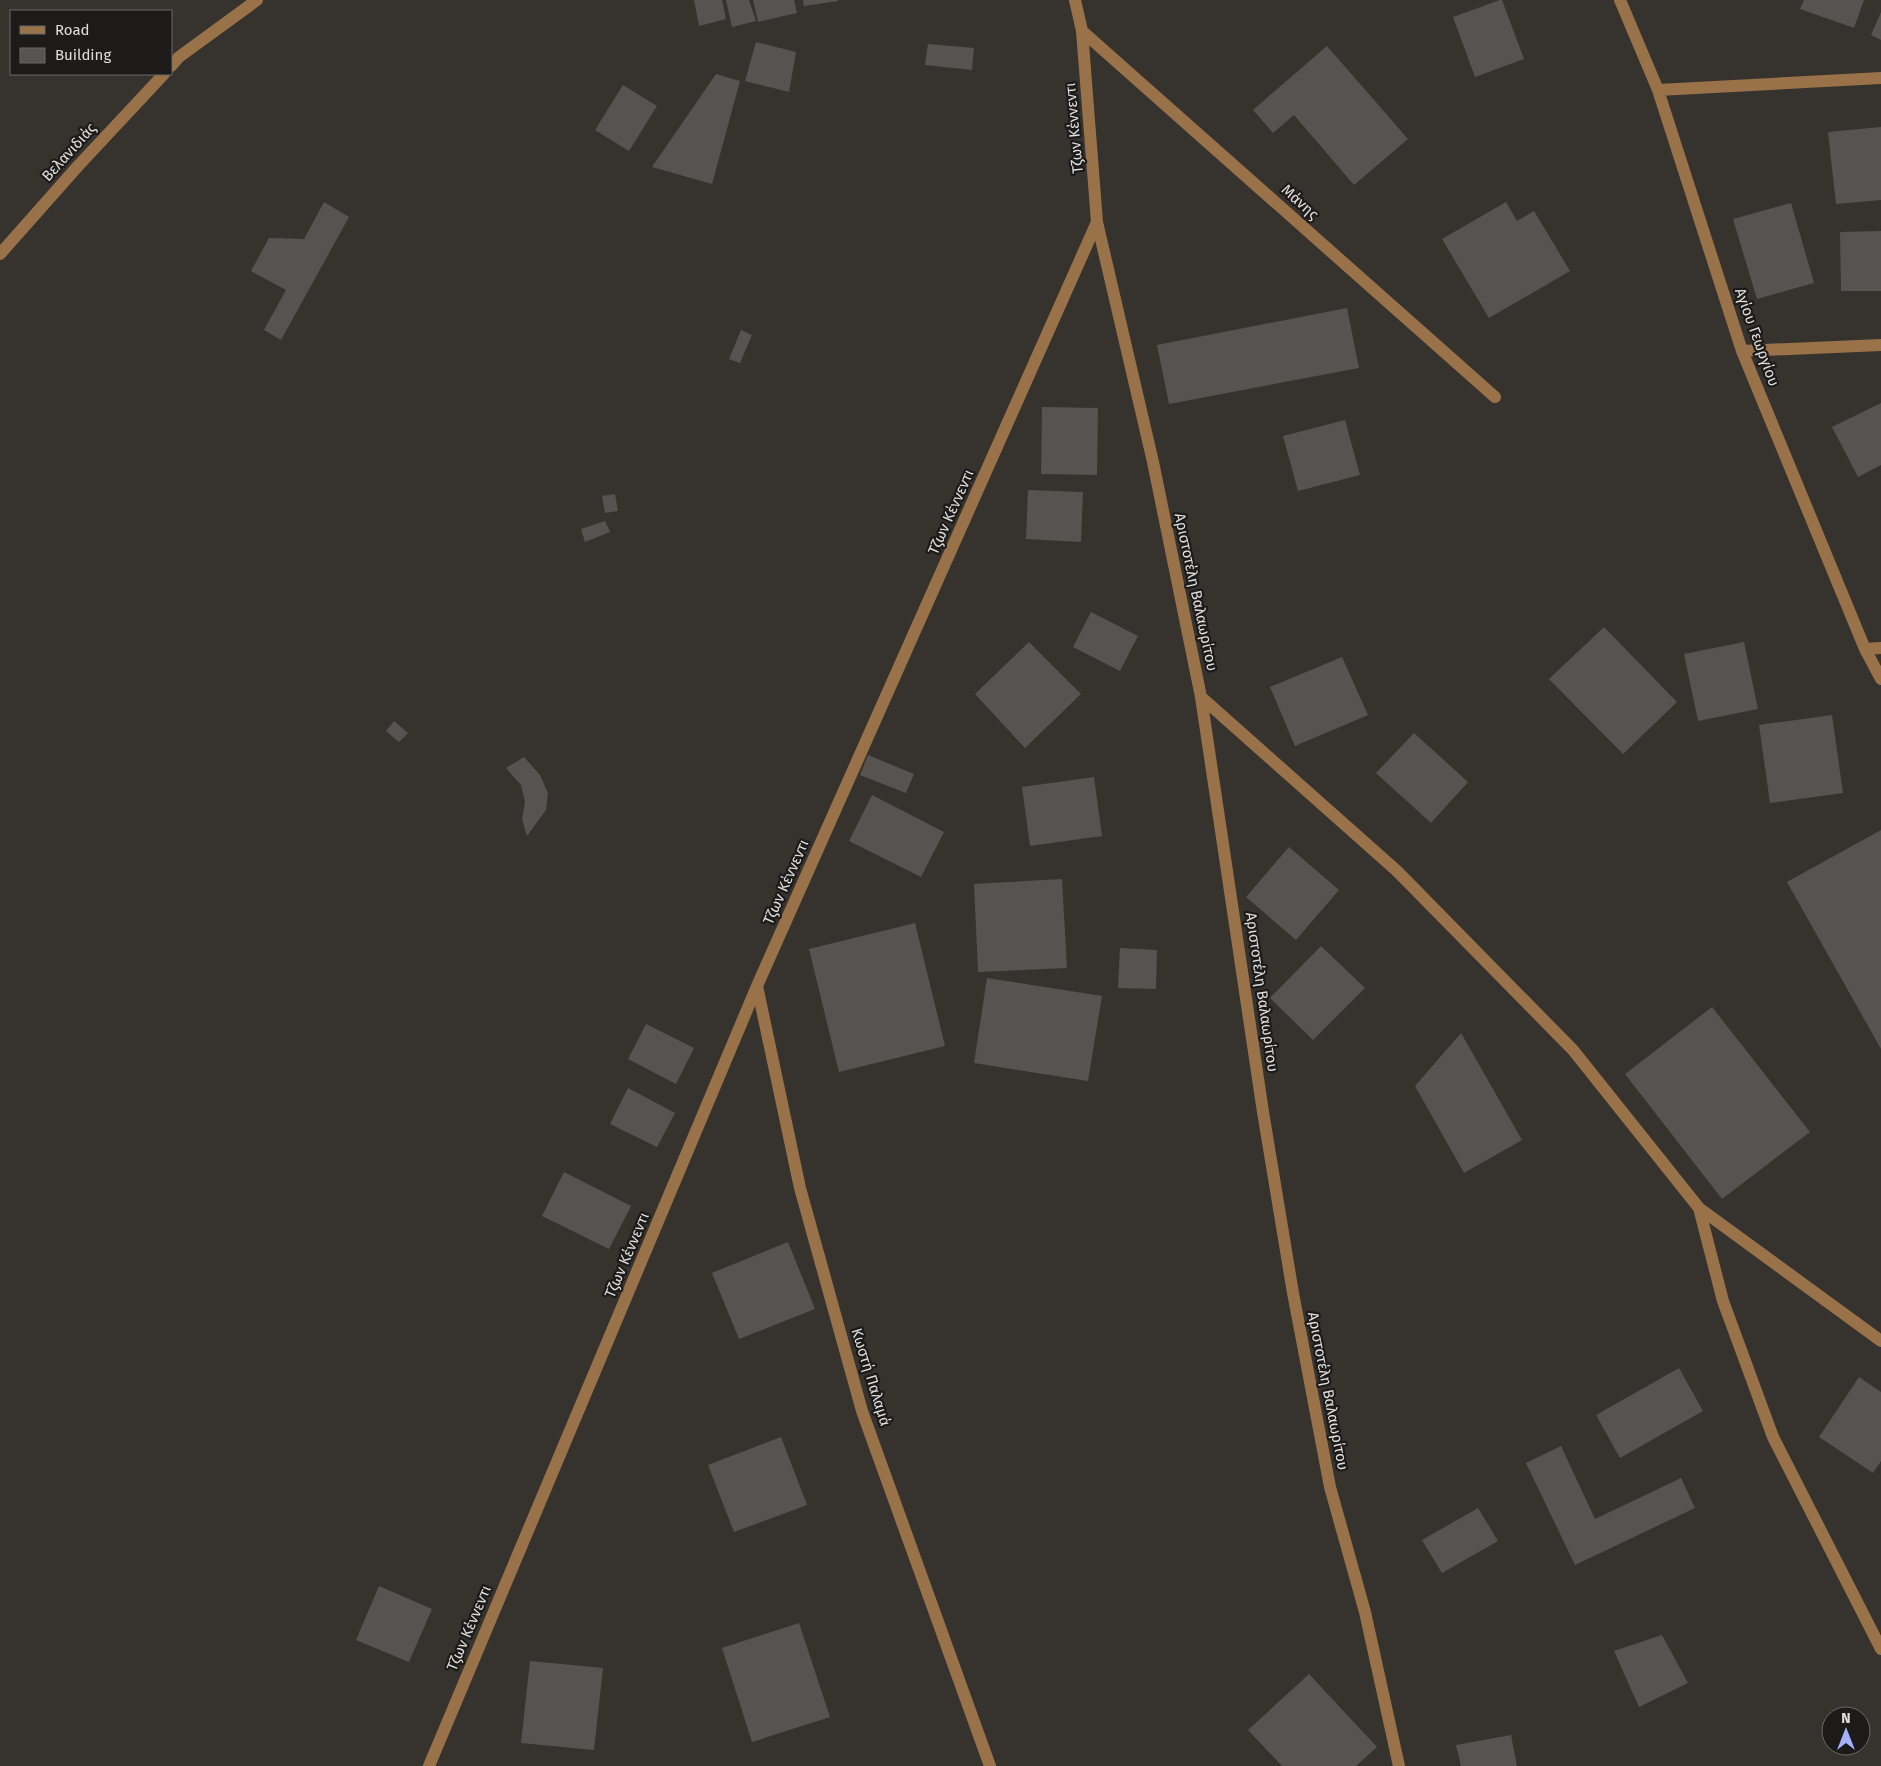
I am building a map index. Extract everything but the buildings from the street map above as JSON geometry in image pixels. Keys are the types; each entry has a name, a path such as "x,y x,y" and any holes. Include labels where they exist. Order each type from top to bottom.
{"street":[{"path":"172,65 179,57 257,0"},
{"name":"Τζων Κέννεντι","path":"429,1766 757,986 1097,222 1082,31 1075,0"},
{"name":"Αγίου Γεωργίου","path":"1620,0 1658,90 1742,351 1865,648 1881,679"},
{"name":"Μάνης","path":"1082,31 1495,397"},
{"name":"Βελανιδιάς","path":"0,254 78,166 163,75"},
{"path":"1658,90 1881,78"},
{"name":"Αριστοτέλη Βαλαωρίτου","path":"1097,222 1153,462 1201,697 1263,1112 1294,1302 1330,1487 1365,1612 1399,1766"},
{"path":"1742,351 1881,345"},
{"path":"1865,648 1881,648"},
{"path":"1201,697 1397,871 1573,1050 1699,1208 1881,1341"},
{"name":"Κωστή Παλαμά","path":"757,986 800,1188 862,1411 990,1766"},
{"path":"1699,1208 1723,1301 1773,1437 1881,1649"}]}
